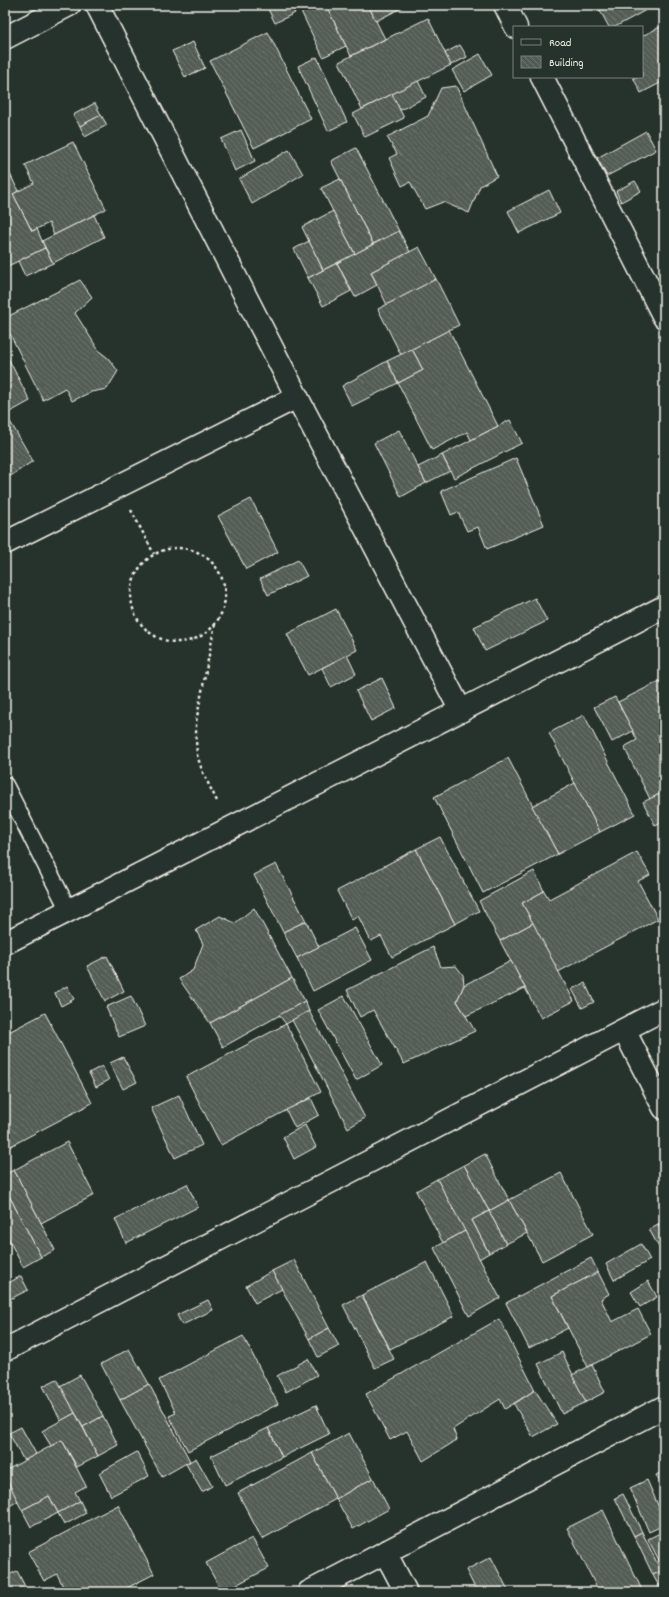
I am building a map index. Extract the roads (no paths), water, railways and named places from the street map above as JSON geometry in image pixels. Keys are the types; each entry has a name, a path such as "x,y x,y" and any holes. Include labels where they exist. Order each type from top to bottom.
{"street":[{"path":"5,38 69,5"},
{"path":"97,5 297,397 461,711"},
{"path":"505,5 516,26"},
{"path":"543,78 664,317"},
{"path":"5,543 297,397"},
{"path":"5,943 664,607"},
{"path":"5,1350 664,1009"},
{"path":"624,1030 664,1108"},
{"path":"313,1591 664,1407"},
{"path":"385,1552 406,1592"}],"lane":[{"path":"5,785 69,911"}]}
